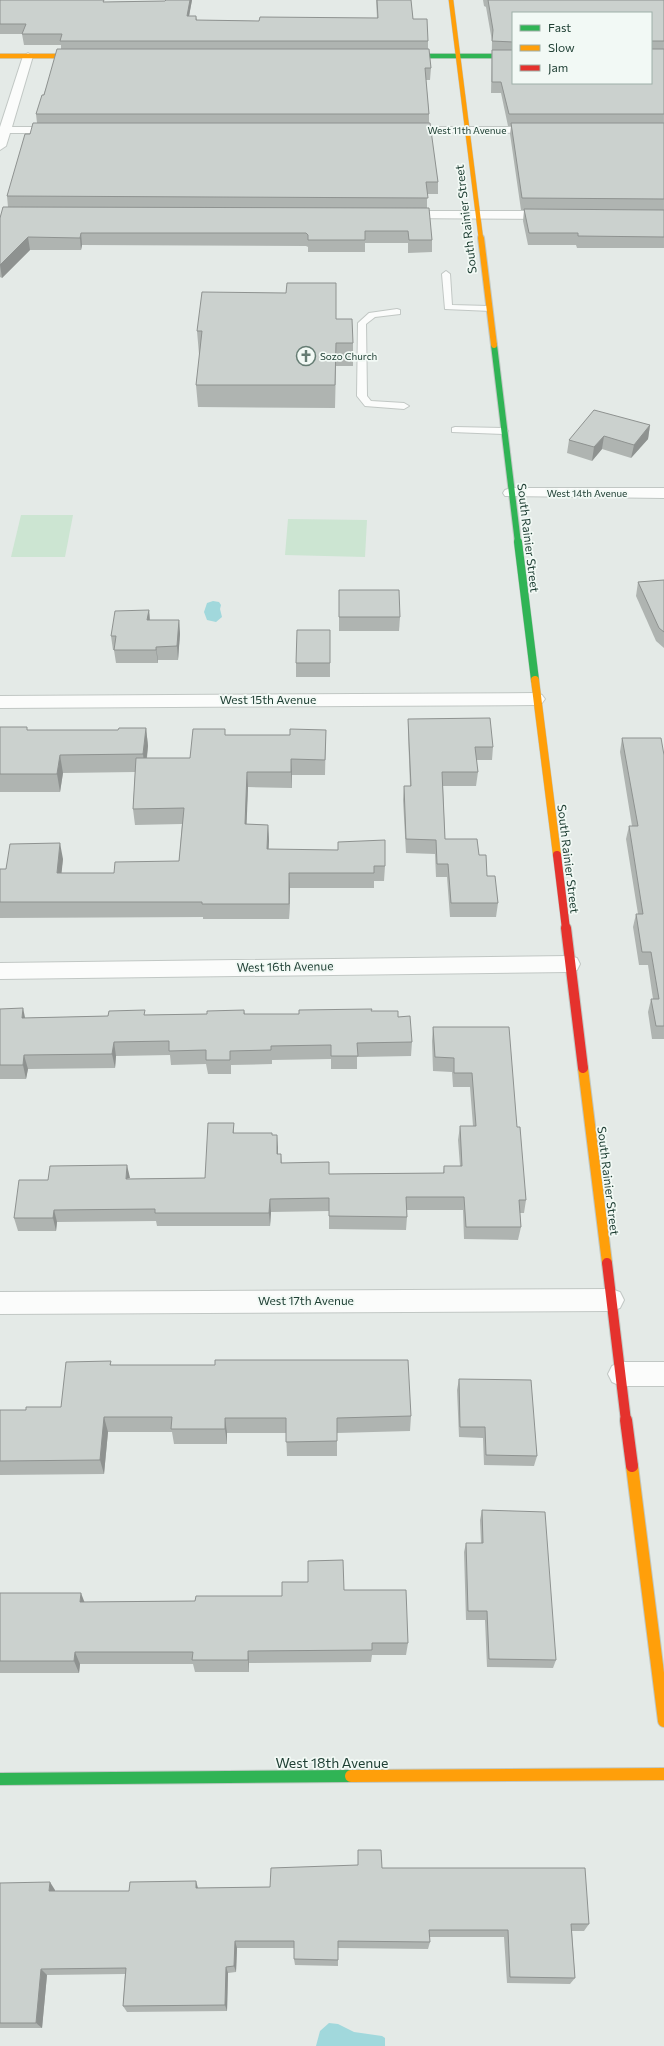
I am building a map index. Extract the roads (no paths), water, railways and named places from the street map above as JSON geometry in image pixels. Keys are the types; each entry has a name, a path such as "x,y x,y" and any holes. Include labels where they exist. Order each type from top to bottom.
{"street":[{"name":"South Rainier Street","path":"451,0 536,699 664,1721"},
{"path":"0,56 99,56"},
{"path":"0,146 28,56"},
{"path":"394,56 512,56"},
{"path":"6,130 69,130"},
{"name":"West 11th Avenue","path":"388,130 554,130"},
{"path":"390,215 563,216"},
{"name":"West 14th Avenue","path":"511,493 664,493"},
{"name":"West 15th Avenue","path":"0,702 536,699"},
{"name":"West 16th Avenue","path":"0,971 569,964"},
{"name":"West 17th Avenue","path":"0,1303 611,1300"},
{"path":"621,1374 664,1374"},
{"name":"West 18th Avenue","path":"0,1779 664,1774"}],"lane":[{"path":"446,274 448,308 488,308"},
{"path":"397,312 372,315 362,323 362,396 368,404 404,406"},
{"path":"455,430 503,431"}],"water":[{"path":"213,601 219,602 221,605 220,609 222,617 216,622 207,620 204,612 207,603"},
{"path":"329,2023 338,2024 354,2032 382,2036 385,2038 385,2046 316,2046 320,2031"}],"place":[{"name":"Sozo Church","path":"306,356"}]}
